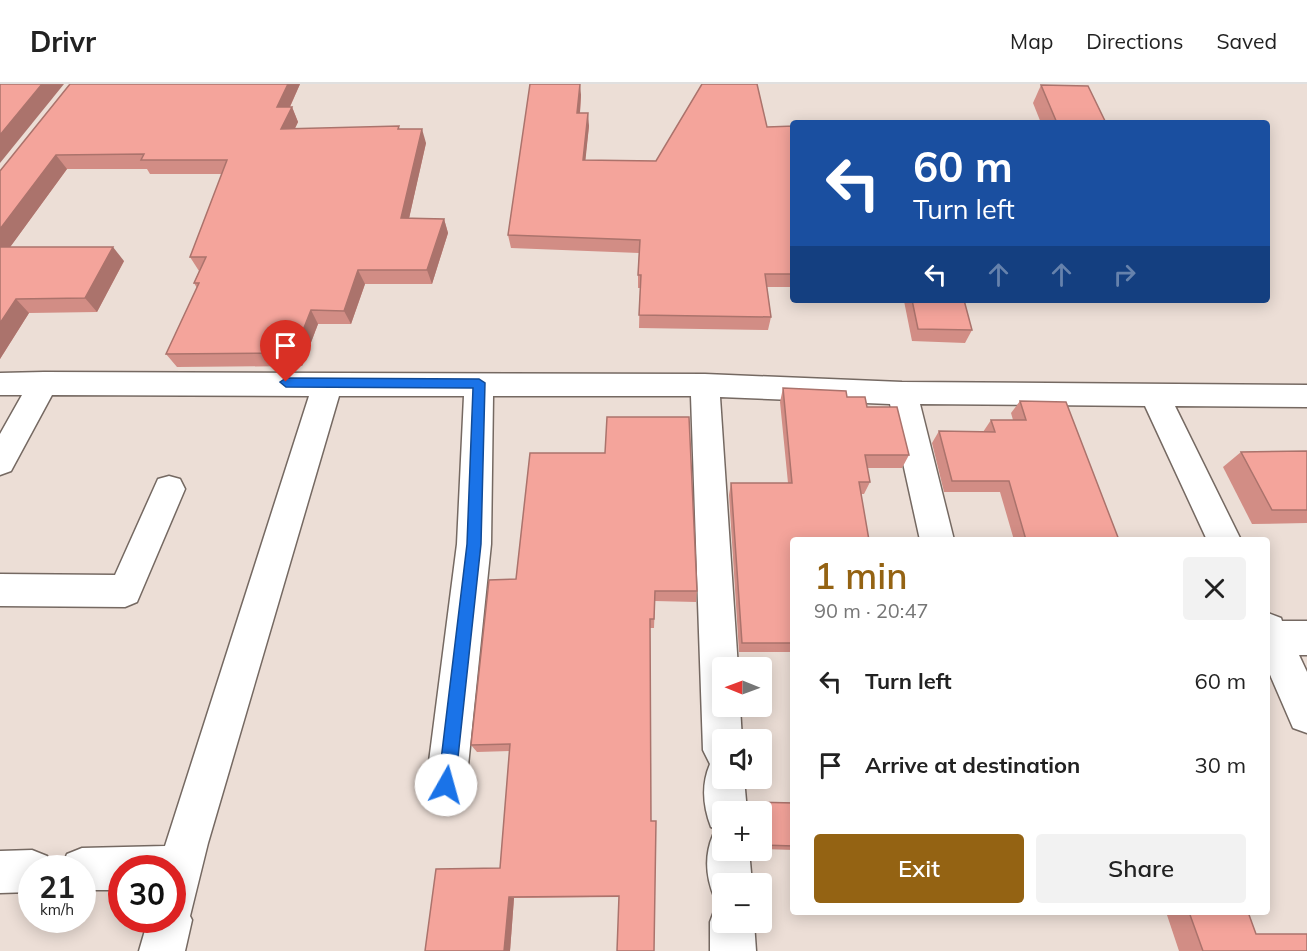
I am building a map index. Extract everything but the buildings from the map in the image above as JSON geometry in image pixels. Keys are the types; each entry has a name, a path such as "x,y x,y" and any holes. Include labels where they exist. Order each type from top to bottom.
{"street":[{"path":"0,462 44,383"},
{"path":"184,855 328,383"},
{"path":"446,785 474,544 479,383"},
{"path":"0,384 705,385 902,393 1307,396"},
{"path":"705,385 722,729"},
{"path":"902,393 936,537"},
{"path":"1155,395 1223,537"},
{"path":"0,590 125,591 170,489"},
{"path":"1282,636 1307,714"},
{"path":"0,872 18,871"},
{"path":"162,951 167,933"},
{"path":"732,933 733,951"}],"route":[{"path":"286,382 479,383 474,544 446,785"}]}
